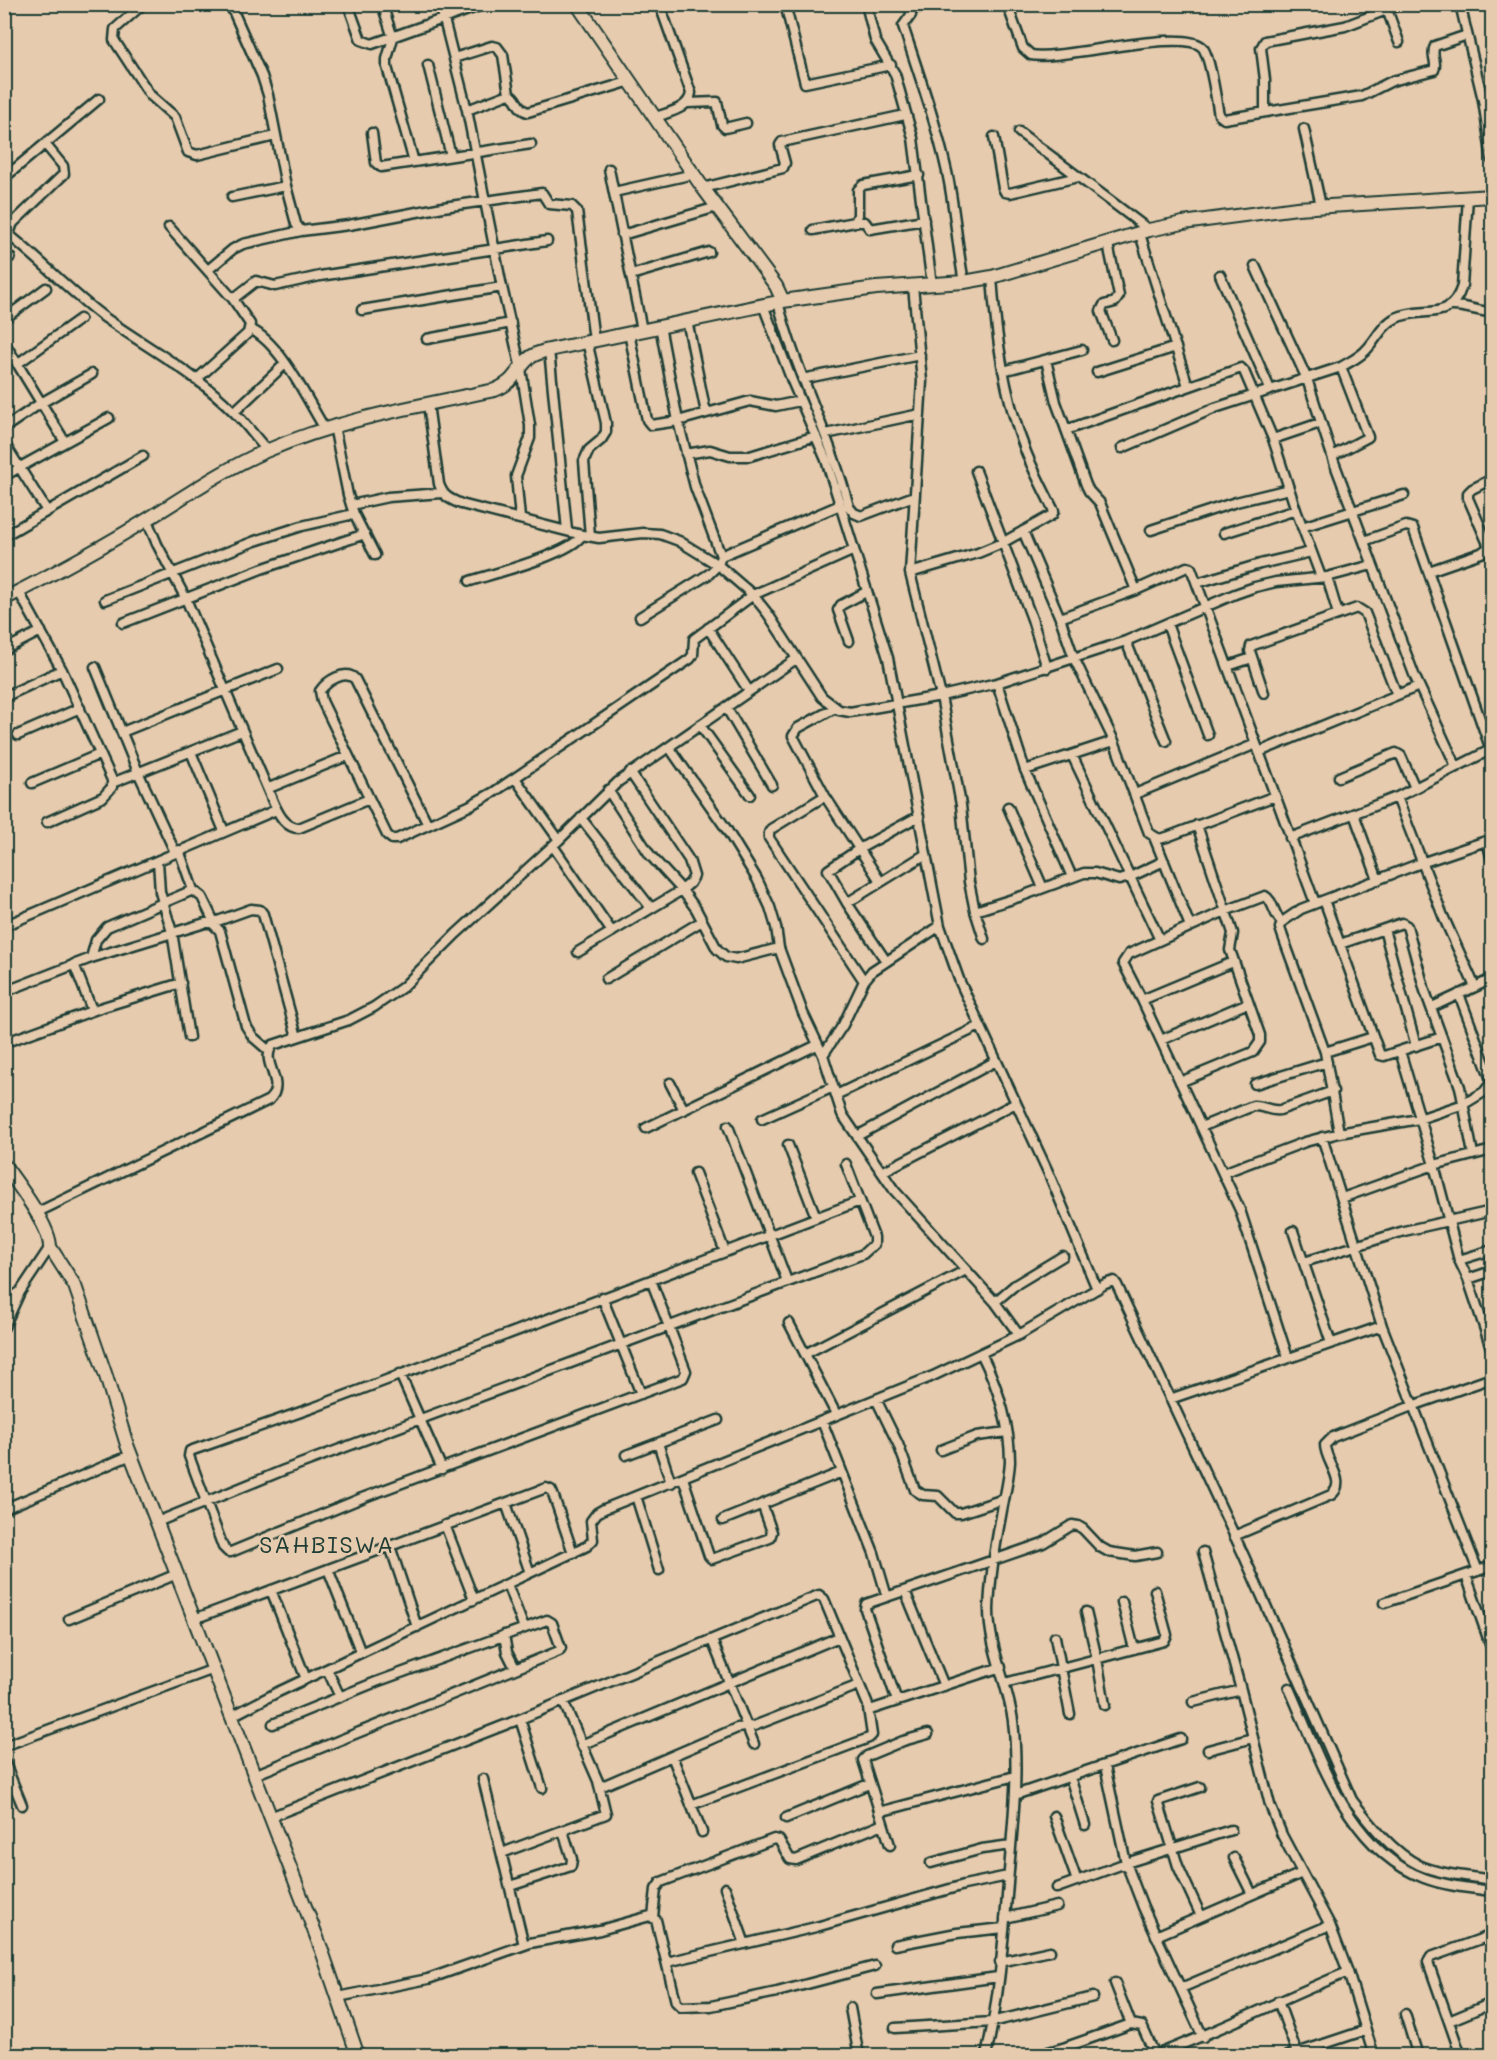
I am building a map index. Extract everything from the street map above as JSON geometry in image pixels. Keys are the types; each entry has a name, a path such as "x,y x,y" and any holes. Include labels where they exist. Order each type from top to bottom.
{"street":[{"path":"143,4 115,29 114,40 150,95 175,117 188,152 196,155 275,136"},
{"path":"230,4 268,95 286,186 300,231"},
{"path":"348,4 361,40 372,44 485,4"},
{"path":"382,4 393,38 387,67 414,162"},
{"path":"440,4 467,110 502,287 521,369 530,426 530,438 516,476 520,518"},
{"path":"577,4 703,188 776,286 773,303 800,401 826,460 901,703 940,926 960,982 980,1026 1104,1285"},
{"path":"656,117 683,107 688,103 691,93 663,14 662,4"},
{"path":"785,4 805,83 891,65"},
{"path":"867,4 874,40 891,65 913,138 932,285"},
{"path":"927,4 910,7 911,15 904,21 903,26 946,170 954,208 957,244 964,282"},
{"path":"1007,4 1023,48 1031,55 1155,42 1184,40 1194,42 1204,50 1221,118 1228,119 1362,96 1392,81 1431,71 1436,68 1433,51 1435,46 1467,35"},
{"path":"1265,111 1265,80 1261,48 1265,41 1345,26 1386,7 1402,4"},
{"path":"1460,4 1483,100 1492,160"},
{"path":"1386,7 1399,42"},
{"path":"454,58 492,46 497,47 503,55 509,94 514,97 520,108 528,112 631,81"},
{"path":"428,65 451,156"},
{"path":"467,110 509,94"},
{"path":"4,178 99,99"},
{"path":"688,103 717,102 725,128 746,123"},
{"path":"703,188 783,168 785,163 780,145 782,142 905,115"},
{"path":"1304,129 1321,206"},
{"path":"1019,132 1145,232 1188,386"},
{"path":"372,133 376,163 381,167 531,144"},
{"path":"994,137 1005,192 1010,193 1078,177"},
{"path":"45,144 63,166 64,174 17,218 7,232 75,294 196,380 234,412 267,450"},
{"path":"609,169 631,275 647,420 651,424 678,421 750,401 776,406 800,401"},
{"path":"614,192 694,174"},
{"path":"855,222 858,215 860,187 919,175"},
{"path":"232,197 286,186"},
{"path":"208,270 233,249 243,244 300,231 539,193 544,195 549,204 574,208 578,222 590,341 606,423 606,432 601,440 589,450 584,461 586,536"},
{"path":"4,599 147,520 218,474 267,450 390,410 495,390 506,385 527,359 537,353 773,303 876,288 964,282 992,277 1183,223 1240,214 1321,206 1492,196"},
{"path":"1122,448 1192,417 1341,367 1367,349 1391,320 1409,314 1444,310 1450,306 1458,298 1462,285 1468,197"},
{"path":"622,235 717,207"},
{"path":"813,230 855,222 865,222 870,229 924,220"},
{"path":"169,227 232,299 250,324 250,329 270,343 329,428 353,510 375,555"},
{"path":"232,299 256,281 275,286 287,285 321,276 548,241"},
{"path":"1108,244 1119,296 1115,302 1104,305 1101,311 1112,340"},
{"path":"631,275 709,252"},
{"path":"1255,266 1307,379 1320,423 1372,565 1419,686 1456,766"},
{"path":"1220,275 1270,389"},
{"path":"910,573 978,553 1002,543 1048,518 1054,511 1026,452 1003,371 992,277"},
{"path":"913,286 922,381 910,573 941,696 961,805 969,882 984,939"},
{"path":"362,310 502,287"},
{"path":"4,319 46,288"},
{"path":"773,303 826,434 849,507 861,516 914,496"},
{"path":"1450,306 1462,305 1492,312"},
{"path":"17,364 80,318"},
{"path":"687,320 706,413"},
{"path":"427,339 511,323"},
{"path":"640,617 709,574 718,566 721,556 695,487 686,454 660,326"},
{"path":"196,380 250,329"},
{"path":"1097,372 1176,347"},
{"path":"6,348 65,442"},
{"path":"549,350 567,531"},
{"path":"1003,371 1082,350"},
{"path":"802,379 920,355"},
{"path":"1046,360 1051,385 1086,485 1100,503 1136,590"},
{"path":"234,412 285,364"},
{"path":"1332,456 1368,437 1341,367"},
{"path":"1066,430 1241,368 1273,439 1311,552 1324,577 1338,614"},
{"path":"4,428 40,403 92,374"},
{"path":"428,404 442,493"},
{"path":"826,434 920,414"},
{"path":"4,476 109,418"},
{"path":"1273,439 1320,423"},
{"path":"686,454 710,450 730,456 750,456 816,436"},
{"path":"4,443 47,511"},
{"path":"4,536 143,456"},
{"path":"975,471 1032,619 1047,668"},
{"path":"1429,570 1481,553 1488,548 1468,494 1472,489 1492,479"},
{"path":"1151,530 1236,502 1289,489"},
{"path":"105,600 172,572 279,533 388,497 442,493 461,504 586,536 599,538 643,533 660,534 679,541 718,566 753,596 768,614 822,697 835,708 850,712 941,696 997,683 1126,641 1255,587 1276,582 1324,577 1372,565"},
{"path":"1302,527 1404,495"},
{"path":"721,556 840,505"},
{"path":"1224,533 1296,510"},
{"path":"147,520 186,599 276,810 289,825 299,828 369,799"},
{"path":"1290,838 1397,797 1492,749 1419,540 1410,526 1364,541"},
{"path":"1023,531 1060,618 1074,658 1114,741 1149,833 1160,839 1167,837 1275,796"},
{"path":"123,623 302,553 364,534"},
{"path":"470,581 561,552 586,536"},
{"path":"428,825 355,679 348,674 327,684 320,691 320,695 347,756 387,835 392,839 397,839 428,825 469,806 515,778 690,659 693,655 694,639 753,596 854,550"},
{"path":"1197,583 1260,564 1311,552"},
{"path":"1060,618 1190,567 1193,570 1290,838 1340,944 1380,1055 1384,1056 1442,1037"},
{"path":"849,641 838,610 841,605 866,591"},
{"path":"19,592 62,670 112,783 109,792 103,797 47,822"},
{"path":"1264,693 1250,651 1254,644 1357,608 1365,613 1397,695"},
{"path":"1167,624 1208,735"},
{"path":"708,628 749,691"},
{"path":"4,650 40,631"},
{"path":"1126,641 1166,741"},
{"path":"1228,666 1252,658"},
{"path":"36,1213 269,1100 276,1089 276,1082 267,1056 268,1050 280,1041 349,1020 374,1007 403,987 456,934 556,843 608,790 630,772 796,659"},
{"path":"95,667 138,772 177,851 193,890 202,897 213,923 220,931 246,1026 253,1037 268,1050"},
{"path":"122,732 278,669"},
{"path":"4,697 62,670"},
{"path":"997,683 1025,770 1072,877"},
{"path":"1135,794 1419,686"},
{"path":"726,706 772,785"},
{"path":"18,735 80,708"},
{"path":"835,708 798,728 793,736 825,796 880,881"},
{"path":"700,725 750,795"},
{"path":"112,783 242,732"},
{"path":"1025,770 1114,741"},
{"path":"669,747 725,827 757,879 770,907 779,948 823,1055 842,1114 914,1213 995,1302 1019,1335"},
{"path":"190,752 224,831"},
{"path":"1339,777 1396,753 1401,756 1415,788"},
{"path":"32,783 99,754"},
{"path":"1072,755 1160,940"},
{"path":"268,788 347,756"},
{"path":"578,952 682,890 694,876 689,860 630,772"},
{"path":"515,778 612,932"},
{"path":"608,790 650,855 682,890 717,950 726,957 736,960 779,948"},
{"path":"825,796 771,829 769,838 864,981"},
{"path":"1397,797 1421,863 1475,987"},
{"path":"1008,807 1043,888"},
{"path":"4,926 276,810"},
{"path":"1354,814 1378,880"},
{"path":"886,961 828,870 859,849 919,816"},
{"path":"581,818 651,908"},
{"path":"1180,1082 1253,1052 1258,1048 1260,1042 1260,1035 1230,950 1233,933 1197,825"},
{"path":"1154,837 1190,926"},
{"path":"1339,1133 1325,1052 1280,928 1282,922 1320,901 1490,840 1492,860"},
{"path":"847,903 926,854"},
{"path":"158,861 158,880 172,932 189,1037"},
{"path":"975,911 1084,873 1095,873 1119,880 1164,861"},
{"path":"91,958 96,940 107,927 163,905 193,890"},
{"path":"1282,922 1275,915 1269,899 1265,896 1225,910 1128,954 1123,963 1243,1219 1288,1358"},
{"path":"4,992 74,964 172,932 213,923 251,909 260,910 297,1037"},
{"path":"606,979 702,921"},
{"path":"1340,944 1402,923 1407,926 1420,974 1464,1104 1473,1154"},
{"path":"823,1055 843,1025 864,981 872,971 940,926"},
{"path":"1384,929 1416,1046"},
{"path":"1142,1000 1233,962"},
{"path":"74,964 92,1010"},
{"path":"1432,1007 1492,979"},
{"path":"12,1040 92,1010 181,983"},
{"path":"1223,1173 1322,1137 1419,1119 1464,1104 1488,1090 1492,1082 1459,994"},
{"path":"1161,1040 1248,1003"},
{"path":"762,1119 834,1091 980,1026"},
{"path":"1325,1052 1373,1037"},
{"path":"646,1128 817,1045"},
{"path":"1400,1051 1459,1260 1488,1323 1492,1351"},
{"path":"857,1136 996,1061"},
{"path":"1255,1084 1327,1062"},
{"path":"670,1083 684,1110"},
{"path":"1201,1127 1253,1106 1274,1111 1280,1110 1333,1091"},
{"path":"882,1172 1016,1103"},
{"path":"728,1126 787,1281"},
{"path":"1322,1137 1382,1326 1478,1571"},
{"path":"788,1145 816,1217"},
{"path":"1342,1198 1434,1165 1492,1150"},
{"path":"4,1164 36,1213 50,1240 50,1247 75,1286 131,1455 232,1716 358,2055"},
{"path":"157,1522 284,1470 863,1254 873,1244 874,1237 846,1164"},
{"path":"695,1173 725,1252"},
{"path":"651,1280 686,1375 683,1378 362,1498 231,1552 223,1547 189,1456 190,1451 860,1201"},
{"path":"1304,1262 1448,1220 1492,1211"},
{"path":"1293,1231 1331,1343"},
{"path":"4,1327 20,1292 50,1247"},
{"path":"1459,1260 1492,1250"},
{"path":"995,1302 1015,1285 1063,1256"},
{"path":"805,1354 966,1270"},
{"path":"1468,1279 1492,1271"},
{"path":"232,1716 590,1545 593,1540 591,1521 597,1513 876,1399 981,1353 1019,1335 1114,1281 1118,1285 1234,1536 1352,1800 1396,1849 1419,1865 1438,1871 1492,1880"},
{"path":"4,1302 20,1292"},
{"path":"602,1297 641,1394"},
{"path":"789,1323 836,1414"},
{"path":"1170,1399 1382,1326"},
{"path":"981,1353 1001,1400 1010,1461 993,1562 990,1620 1013,1720 1015,1776 1004,1928 986,2055"},
{"path":"400,1374 442,1469"},
{"path":"1234,1536 1331,1495 1338,1487 1338,1481 1325,1450 1328,1440 1412,1406 1492,1378"},
{"path":"876,1399 888,1421 915,1490 919,1493 938,1496 955,1514 1004,1499"},
{"path":"626,1455 718,1420"},
{"path":"822,1420 874,1553 887,1597"},
{"path":"941,1450 977,1436 1007,1432"},
{"path":"658,1443 671,1483"},
{"path":"4,1509 131,1455"},
{"path":"723,1521 842,1472"},
{"path":"684,1478 709,1556 712,1559 770,1538 772,1532 762,1504"},
{"path":"194,1619 549,1488 573,1553"},
{"path":"636,1496 659,1570"},
{"path":"506,1503 530,1573"},
{"path":"445,1525 474,1600"},
{"path":"897,1701 864,1607 866,1604 993,1562 1051,1540 1072,1525 1083,1529 1100,1547 1109,1552 1135,1556 1157,1552"},
{"path":"390,1546 417,1627"},
{"path":"1203,1552 1270,1805 1282,1835 1330,1925 1348,1972 1374,2055"},
{"path":"1384,1603 1492,1566"},
{"path":"328,1569 361,1653"},
{"path":"69,1619 177,1574"},
{"path":"1466,1575 1492,1650"},
{"path":"507,1584 524,1628"},
{"path":"271,1590 306,1679"},
{"path":"905,1591 944,1686"},
{"path":"1005,1683 1164,1641 1167,1638 1155,1591"},
{"path":"270,1817 520,1719 819,1595 824,1599 868,1708 872,1735 691,1804"},
{"path":"1122,1602 1134,1649"},
{"path":"1086,1612 1105,1705"},
{"path":"254,1775 559,1651 561,1648 549,1620 340,1696 273,1724"},
{"path":"504,1635 507,1652 515,1668"},
{"path":"581,1746 839,1637"},
{"path":"1055,1637 1070,1714"},
{"path":"712,1640 754,1744"},
{"path":"868,1708 872,1710 1001,1667"},
{"path":"4,1746 214,1669"},
{"path":"327,1669 340,1696"},
{"path":"600,1787 737,1728 754,1726 859,1685"},
{"path":"1288,1688 1347,1811 1381,1853 1402,1868 1426,1879 1492,1891"},
{"path":"1193,1702 1241,1689"},
{"path":"502,1853 606,1814 600,1787 563,1701"},
{"path":"520,1719 542,1788"},
{"path":"890,1845 862,1762 864,1757 903,1741 928,1734"},
{"path":"1208,1750 1253,1738"},
{"path":"1015,1795 1180,1739"},
{"path":"672,1756 702,1832"},
{"path":"4,1761 22,1805"},
{"path":"1105,1766 1126,1863 1156,1936 1203,2037"},
{"path":"879,1812 1015,1776"},
{"path":"1070,1777 1085,1825"},
{"path":"483,1779 524,1946"},
{"path":"786,1818 869,1784"},
{"path":"1200,1787 1158,1801 1178,1866 1201,1916"},
{"path":"1054,1816 1077,1881"},
{"path":"875,1966 777,1992 711,2006 686,2008 676,2002 657,1924 653,1917 656,1889 661,1882 774,1839 779,1840 790,1859 796,1860 883,1824"},
{"path":"1058,1888 1126,1863 1231,1830"},
{"path":"510,1886 571,1866 572,1859 563,1831"},
{"path":"931,1863 982,1849 1011,1845"},
{"path":"1234,1858 1252,1894"},
{"path":"1156,1936 1302,1872"},
{"path":"667,1962 816,1927 964,1885 1008,1876"},
{"path":"725,1888 745,1944"},
{"path":"1005,1918 1057,1906"},
{"path":"338,1997 428,1979 524,1946 653,1917"},
{"path":"1181,1988 1330,1925"},
{"path":"895,1945 957,1933 1004,1928"},
{"path":"1461,2055 1428,1965 1428,1959 1492,1935"},
{"path":"1000,1962 1050,1951"},
{"path":"1034,2055 1066,2047 1131,2024 1142,2026 1154,2055 1203,2037 1278,2001 1348,1972"},
{"path":"877,1994 998,1977"},
{"path":"1115,1983 1131,2024"},
{"path":"895,2028 992,2022 1093,1996"},
{"path":"1278,2001 1294,2054 1366,2030"},
{"path":"1449,2021 1492,2003"},
{"path":"850,2008 859,2055"},
{"path":"1405,2014 1418,2055"}],"district":[{"name":"SAHBISWA","path":"327,1543"}]}
